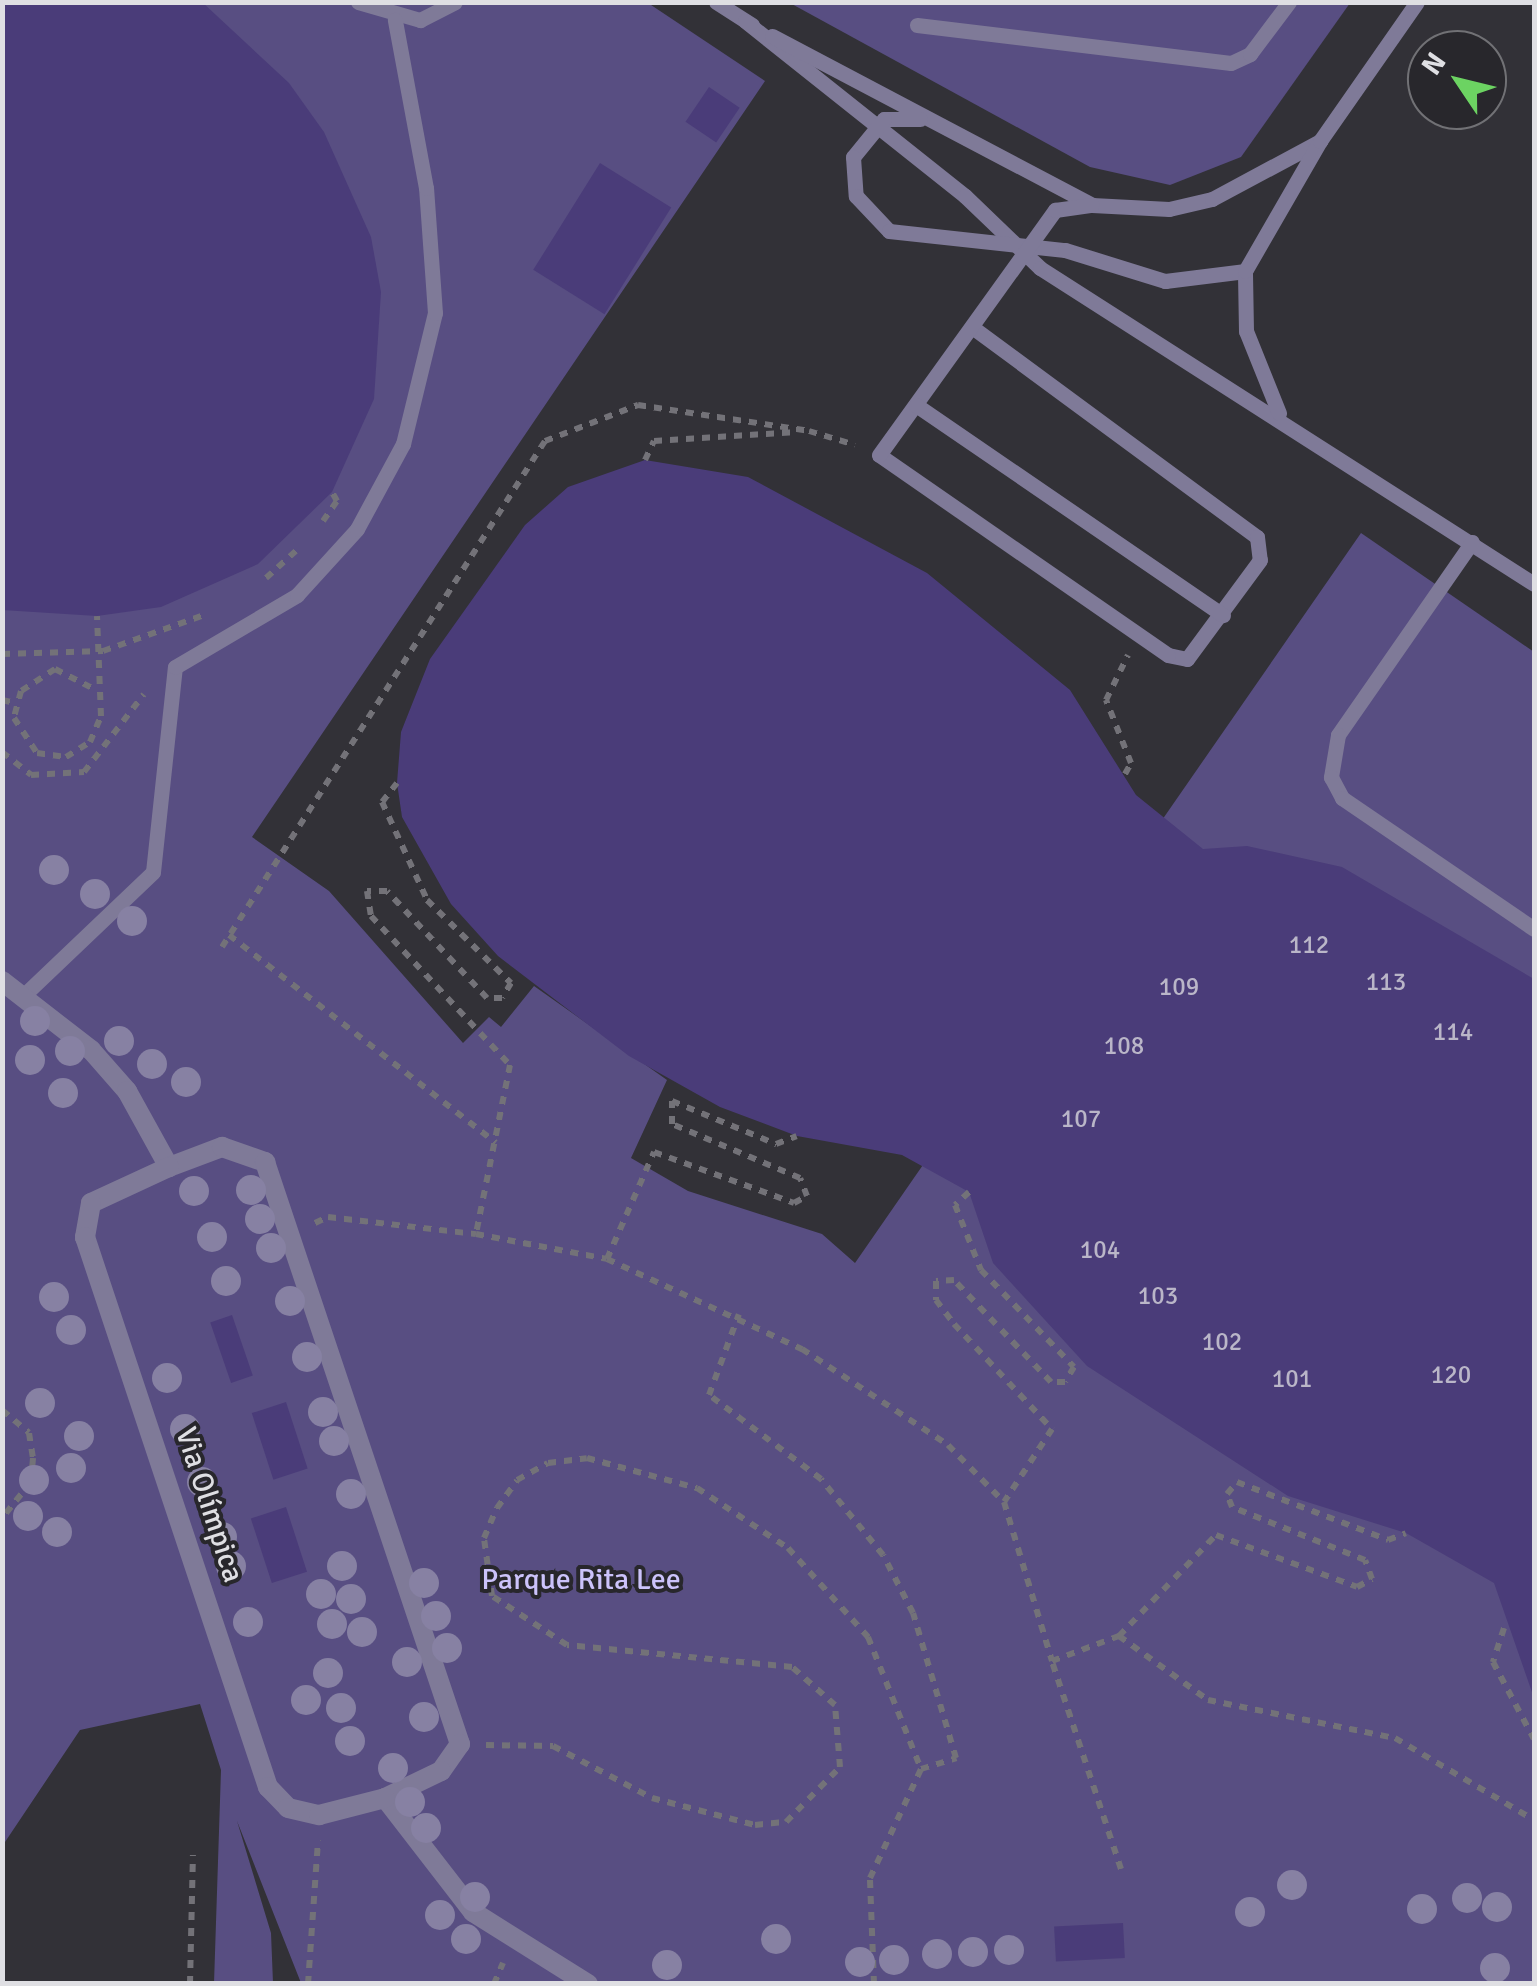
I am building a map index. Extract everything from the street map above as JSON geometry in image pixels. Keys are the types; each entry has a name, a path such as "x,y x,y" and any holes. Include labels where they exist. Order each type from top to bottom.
{"street":[{"path":"2,981 24,995 128,1090 168,1167"},
{"name":"Via Olímpica","path":"320,1815 288,1808 268,1788 85,1237 91,1203 222,1146 246,1150 265,1162 460,1744"},
{"path":"320,1815 384,1798 441,1771 460,1744"},
{"path":"384,1798 473,1912 588,1984"}],"lane":[{"path":"358,2 395,20 420,20 454,2"},
{"path":"716,2 924,120 1092,205"},
{"path":"917,25 1231,63 1250,54 1289,2"},
{"path":"1279,413 1246,331 1245,272 1320,141 1417,2"},
{"path":"24,995 153,872 175,667 297,595 357,529 403,444 435,313 426,188 395,20"},
{"path":"746,22 870,129 1025,252 1207,380 1279,413 1534,584"},
{"path":"924,120 884,119 870,129 852,177 866,217 889,231 1025,252 1065,250 1166,280 1245,272"},
{"path":"972,326 1248,524 1260,560 1187,659 1140,636 879,455 1025,252 1063,204 1169,209 1212,199 1320,141"},
{"path":"916,404 1222,615"},
{"path":"1472,542 1338,735 1330,777 1342,798 1534,928"}],"path":[{"path":"222,947 545,441 638,404 810,431 879,455"},
{"path":"645,460 654,441 810,431"},
{"path":"318,528 338,500 332,492"},
{"path":"252,587 309,539"},
{"path":"2,654 103,651 219,608"},
{"path":"92,688 55,669 30,680 15,704 26,744 66,757 98,730 96,616"},
{"path":"1125,774 1131,763 1106,700 1140,636"},
{"path":"2,752 31,775 84,772 175,667"},
{"path":"397,784 382,802 414,876 510,989 487,998 387,891 367,890 365,907 510,1065 476,1234"},
{"path":"229,935 496,1143"},
{"path":"607,1259 654,1152 794,1203 808,1196 800,1178 672,1124 672,1101 776,1144 797,1136"},
{"path":"969,1192 955,1205 981,1270 1074,1368 1065,1382 1052,1382 954,1280 936,1280 936,1300 954,1324 1052,1429 1004,1502"},
{"path":"290,1234 328,1216 476,1234 607,1259 739,1314 948,1445 1004,1502 1121,1869"},
{"path":"739,1314 709,1395 821,1479 900,1585 958,1751 951,1763 921,1769"},
{"path":"2,1410 29,1433 33,1458 30,1482 2,1518"},
{"path":"460,1744 552,1746 652,1798 755,1825 797,1814 840,1768 835,1706 792,1667 566,1645 492,1596 484,1538 496,1508 518,1480 548,1463 587,1458 697,1488 788,1548 868,1637 921,1769 870,1878 874,1984"},
{"path":"1052,1662 1119,1636 1216,1535 1357,1587 1372,1579 1365,1560 1232,1507 1227,1494 1236,1482 1388,1540 1406,1533"},
{"path":"1504,1628 1493,1662 1534,1739"},
{"path":"1119,1636 1208,1700 1395,1738 1534,1820"},
{"path":"308,1984 320,1815"},
{"path":"190,1984 193,1855"}],"green space":[{"name":"Parque Rita Lee","path":"3,3 648,3 765,81 252,837 329,891 463,1043 489,1017 501,1027 534,986 667,1080 631,1158 688,1191 822,1234 855,1263 1361,533 1534,652 1534,1983 301,1983 237,1821 271,1933 273,1983 214,1983 221,1770 200,1704 80,1730 3,1845"},
{"path":"790,3 1350,3 1241,157 1170,185 1090,167"}],"building":[{"path":"2,2 202,2 289,83 324,132 371,237 381,292 374,399 332,492 258,564 161,607 97,616 2,610"},
{"path":"709,87 740,108 716,143 686,122"},
{"path":"600,163 671,208 604,314 533,270"},
{"path":"645,460 748,477 927,573 1070,690 1136,795 1203,849 1247,846 1342,867 1534,979 1534,1698 1494,1583 1406,1533 1288,1496 1087,1366 993,1263 969,1192 902,1155 797,1136 720,1107 629,1056 498,956 451,904 402,817 397,783 401,732 430,659 525,525 568,487"},
{"path":"232,1315 253,1376 231,1383 210,1322"},
{"path":"286,1402 308,1469 273,1480 252,1413"},
{"path":"286,1507 307,1572 272,1583 251,1518"},
{"path":"1123,1923 1125,1958 1056,1962 1054,1927"}]}
